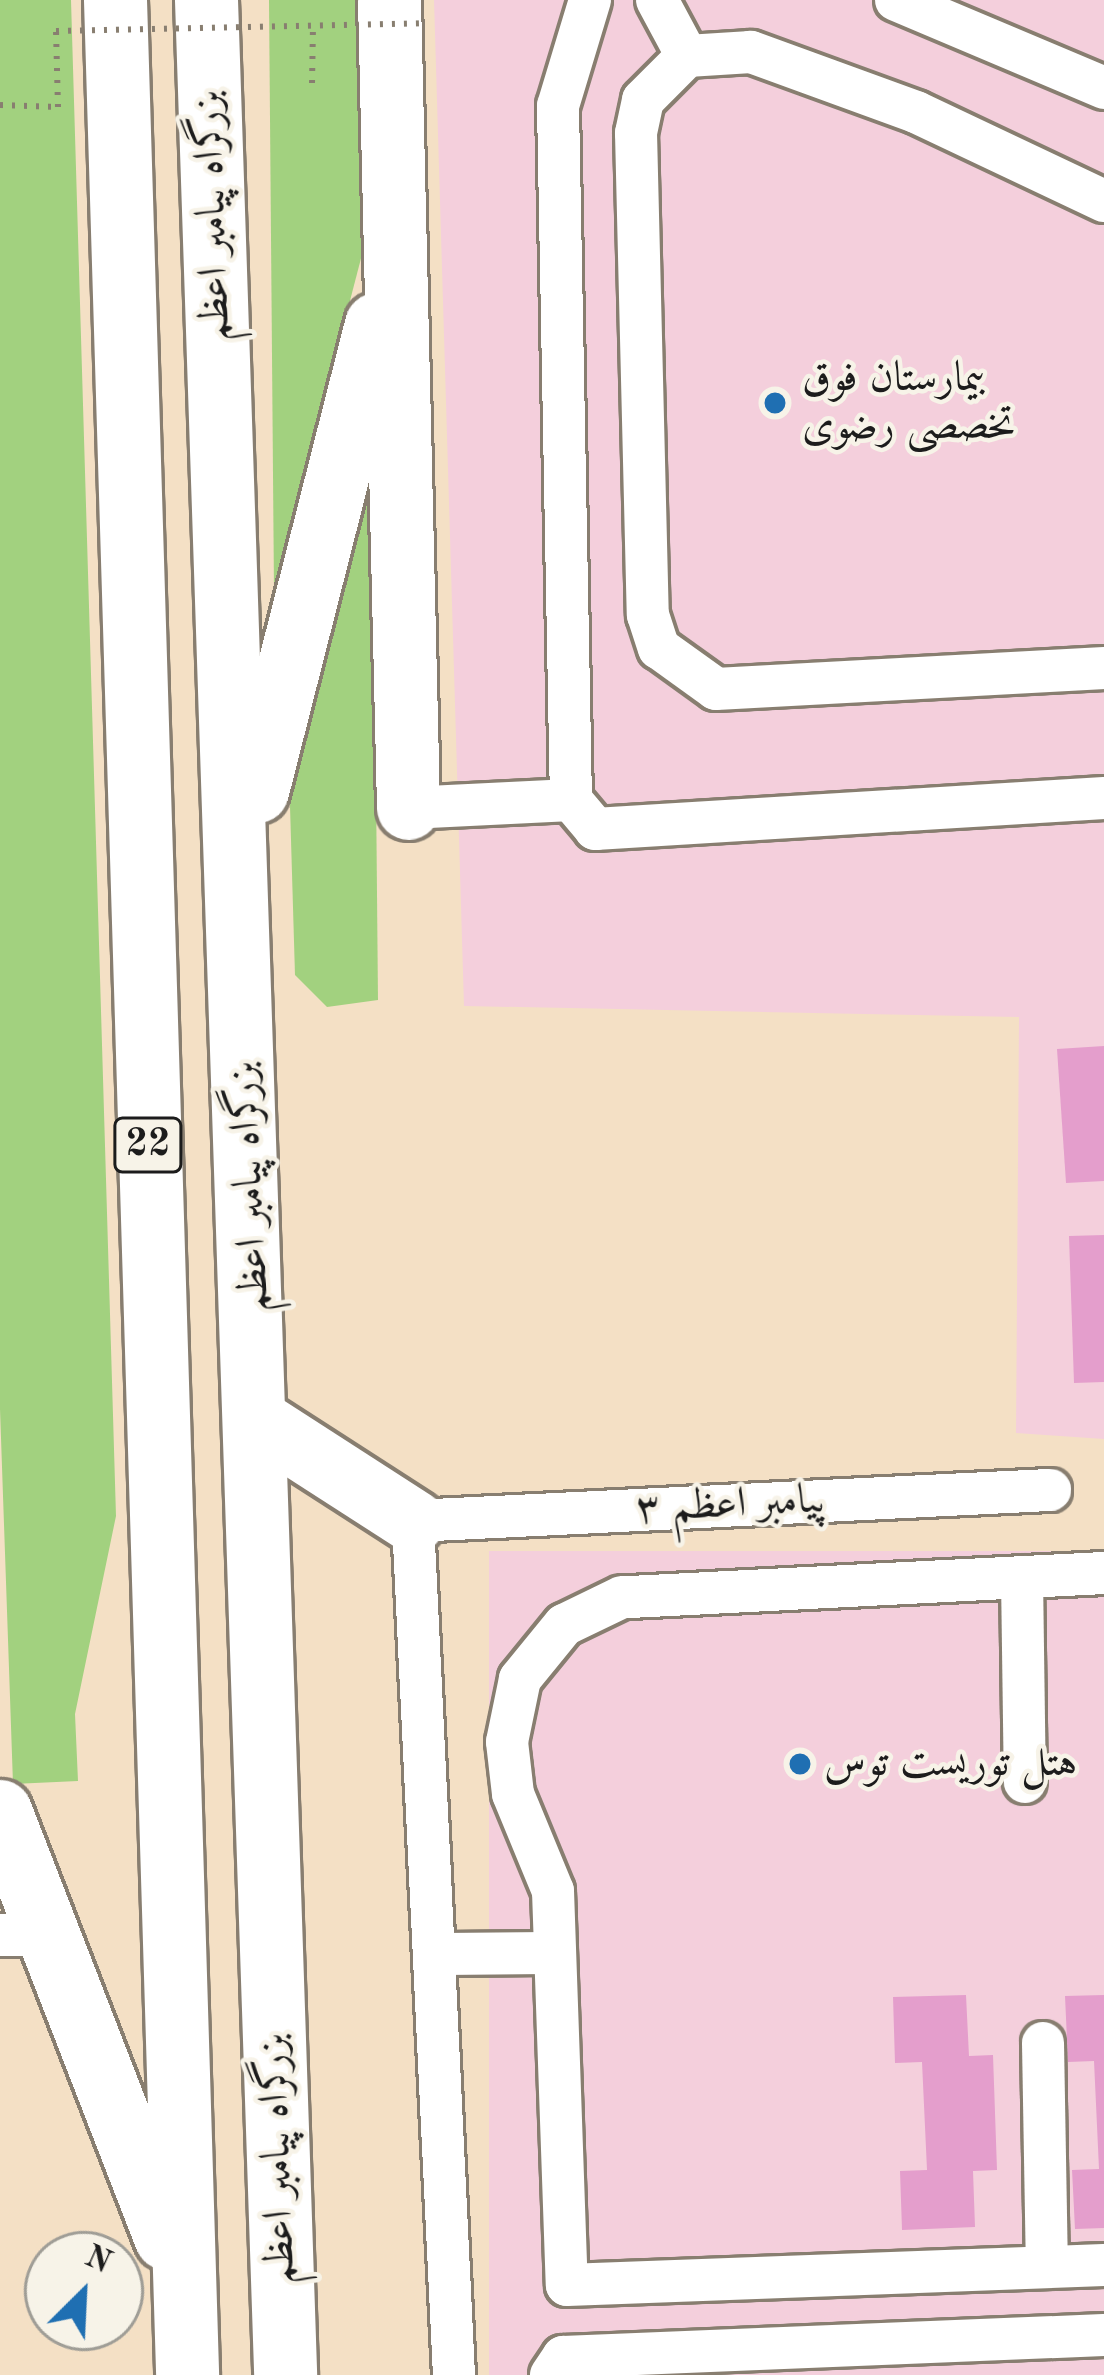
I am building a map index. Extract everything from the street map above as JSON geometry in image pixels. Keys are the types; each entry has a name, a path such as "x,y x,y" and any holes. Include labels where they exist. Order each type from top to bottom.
{"highway":[{"name":"22","path":"116,0 187,2375"},
{"name":"بزرگراه پیامبر اعظم","path":"206,0 235,880 261,1448 285,2375"},
{"path":"210,126 230,0"},
{"path":"407,11 395,251 408,808"},
{"path":"235,880 395,251"},
{"path":"261,1448 414,1536"},
{"path":"0,1811 26,1934 185,2290"}],"street":[{"path":"590,0 558,106 572,800 596,829 1104,798"},
{"path":"657,0 687,56"},
{"path":"896,0 1104,88"},
{"path":"1104,201 916,112 751,52 687,56 643,100 636,133 648,615 659,648 716,689 1104,668"},
{"path":"408,808 572,800"},
{"name":"پیامبر اعظم ۳","path":"414,1536 1050,1490"},
{"path":"414,1536 439,1954 454,2375"},
{"path":"1104,1573 622,1597 563,1625 520,1679 507,1742 513,1794 553,1892 567,2285 1104,2265"},
{"path":"1022,1577 1025,1782"},
{"path":"439,1954 552,1953"},
{"path":"1043,2043 1047,2267"},
{"path":"551,2375 563,2357 1104,2335"}],"path":[{"path":"0,105 58,107 56,31 313,25 407,11"},
{"path":"311,83 313,25"}],"shaded area":[{"name":"بیمارستان فوق تخصصی رضوی","path":"434,0 1104,0 1104,1439 1016,1433 1019,1017 464,1006"},
{"name":"هتل توریست توس","path":"489,1551 1104,1551 1104,2375 489,2375"}],"green space":[{"path":"0,0 71,0 116,1516 75,1714 78,1781 13,1784 0,1409"},
{"path":"269,0 355,0 365,243 274,593"},
{"path":"373,465 378,1000 327,1007 295,975 288,738"}],"building":[{"path":"1104,1046 1104,1181 1066,1183 1057,1049"},
{"path":"1104,1235 1104,1382 1074,1383 1069,1236"},
{"path":"966,1995 969,2056 993,2055 997,2170 973,2171 975,2227 902,2230 900,2171 927,2170 922,2062 895,2063 893,1997"},
{"path":"1104,1995 1104,2228 1075,2229 1072,2170 1099,2169 1094,2061 1068,2062 1065,1996"}],"place":[{"name":"بیمارستان فوق تخصصی رضوی","path":"775,403"},
{"name":"هتل توریست توس","path":"800,1764"}]}
